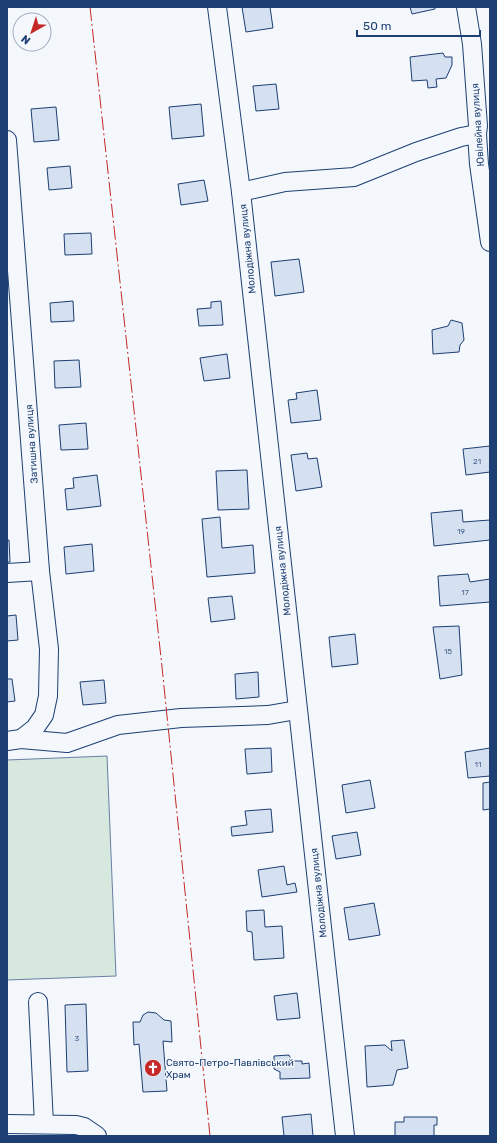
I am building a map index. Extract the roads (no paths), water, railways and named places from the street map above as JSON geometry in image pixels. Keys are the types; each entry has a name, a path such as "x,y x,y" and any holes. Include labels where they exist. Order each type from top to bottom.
{"street":[{"name":"Молодіжна вулиця","path":"217,7 241,192 345,1136"},
{"name":"Ювілейна вулиця","path":"466,7 472,44 478,126 477,134 479,164 490,242"},
{"path":"241,192 285,182 354,177 460,136 477,134"},
{"name":"Затишна вулиця","path":"7,140 40,571 49,649 48,696 44,715 35,728 14,740"},
{"path":"7,573 40,571"},
{"path":"14,740 67,743 118,725 181,718 268,715 297,710"},
{"path":"44,715 49,728 59,743"},
{"path":"38,1002 44,1124"},
{"path":"7,1124 76,1125 84,1127 97,1136"}],"place":[{"name":"Свято-Петро-Павлівський Храм","path":"153,1068"}]}
